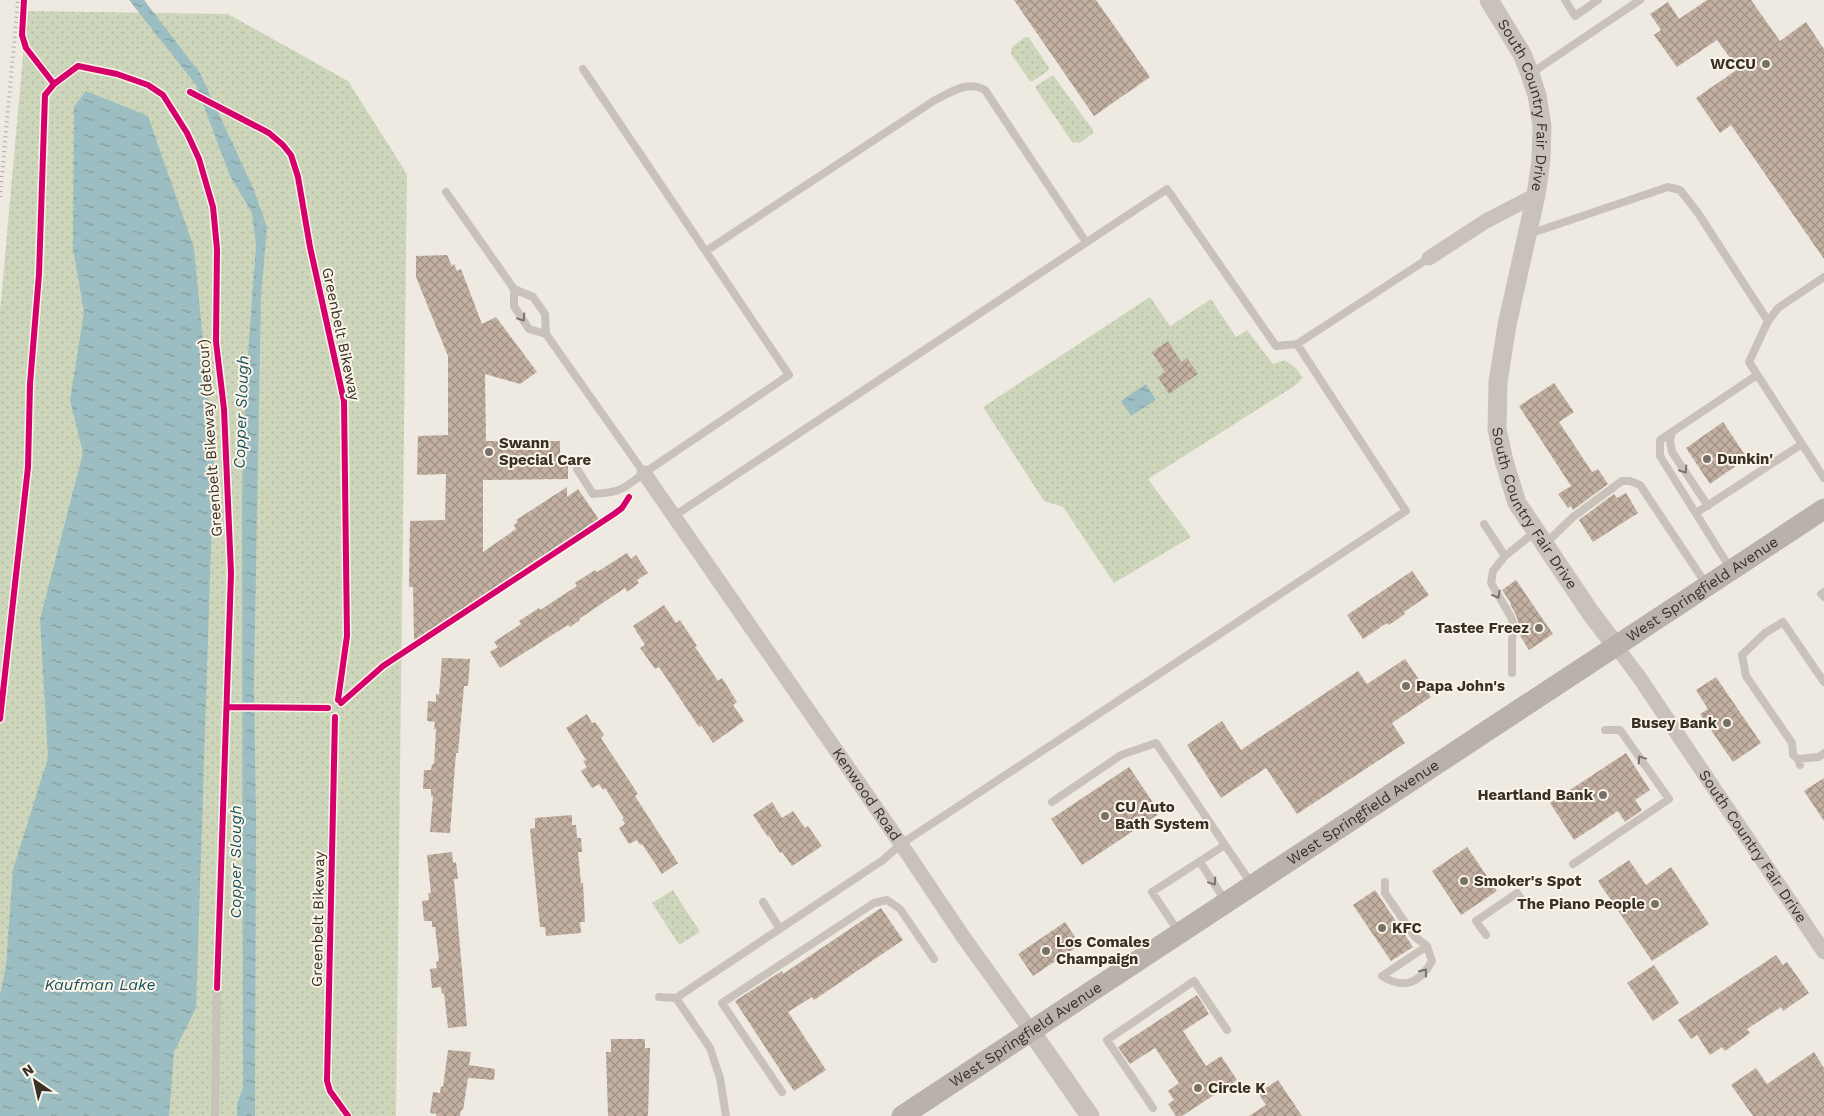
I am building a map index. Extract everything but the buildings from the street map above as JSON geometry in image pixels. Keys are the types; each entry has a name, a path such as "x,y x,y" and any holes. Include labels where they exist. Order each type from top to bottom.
{"main road":[{"name":"West Springfield Avenue","path":"902,1116 1824,509"}],"street":[{"name":"South Country Fair Drive","path":"1489,0 1522,54 1537,95 1542,126 1541,160 1536,195 1507,325 1498,382 1496,412 1504,461 1517,502 1590,612 1639,677 1824,952"},
{"path":"1429,258 1486,221 1536,195"},
{"name":"Kenwood Road","path":"644,473 902,844 964,938 1090,1116"}],"lane":[{"path":"1565,0 1575,16 1598,0"},
{"path":"1530,74 1640,0"},
{"path":"577,469 593,494 612,493 623,489 789,375 583,69"},
{"path":"706,251 935,100 966,86 976,85 984,90 1086,242"},
{"path":"1527,234 1668,187 1680,190 1698,213 1768,321"},
{"path":"674,516 1167,188 1276,346 1297,344 1429,258"},
{"path":"446,192 514,289 533,297 541,308 545,314 546,334 644,473"},
{"path":"1824,277 1778,308 1768,321 1749,362 1824,478"},
{"path":"514,289 514,306 529,329 546,334"},
{"path":"659,996 676,998 882,860 902,844 1406,511 1297,344"},
{"path":"1732,570 1660,456 1660,440 1757,375"},
{"path":"1672,432 1670,441 1672,452 1708,506"},
{"path":"1696,513 1802,444"},
{"path":"1512,673 1514,626 1511,616 1491,583 1493,571 1505,556 1540,538 1573,517 1622,481 1630,481 1640,485 1707,586"},
{"path":"1484,524 1505,556"},
{"path":"1824,592 1822,594 1824,597"},
{"path":"1824,682 1783,622 1765,633 1742,655 1746,676 1792,743 1793,755 1799,762 1819,757 1824,753"},
{"path":"1573,864 1669,799 1620,730 1606,730"},
{"path":"1052,802 1122,756 1156,743 1252,885"},
{"path":"1180,933 1152,892 1225,845"},
{"path":"1200,862 1226,902"},
{"path":"1385,882 1385,893 1416,937 1427,946 1432,960 1420,978 1409,984 1398,984 1382,976 1427,946"},
{"path":"1486,935 1476,921 1517,893 1527,907"},
{"path":"782,1092 722,1003 874,903 887,900 900,909 934,959"},
{"path":"763,902 780,929"},
{"path":"1153,1108 1107,1040 1194,981 1227,1030"},
{"path":"215,1116 217,988"},
{"path":"676,998 710,1048 720,1078 726,1116"}],"green space":[{"path":"27,11 228,14 348,81 407,174 396,1116 0,1116 0,312"},
{"path":"1025,37 1029,38 1049,68 1049,70 1033,81 1030,81 1011,54 1012,47"},
{"path":"1053,75 1093,130 1093,133 1080,143 1072,142 1036,89 1036,86"},
{"path":"1150,297 1170,326 1211,299 1236,337 1247,330 1273,364 1285,360 1296,368 1303,378 1293,387 1148,479 1191,537 1114,583 1063,507 1044,501 983,407"},
{"path":"673,890 700,932 679,945 652,903"}],"water":[{"path":"129,0 144,0 200,73 254,190 267,227 261,297 254,680 256,818 255,1116 237,1116 237,1104 243,1088 242,495 245,396 256,245 252,213 230,176 196,85"},
{"name":"Kaufman Lake","path":"86,91 148,116 194,248 214,456 196,1008 174,1052 169,1116 0,1116 0,995 6,966 13,869 48,758 40,619 83,453 70,400 84,312 73,249 74,107"},
{"path":"1146,384 1156,400 1131,416 1121,401"}],"railway":[{"path":"0,197 18,0"}],"cycle path":[{"path":"24,0 22,35 26,48 54,84"},
{"name":"Greenbelt Bikeway (detour)","path":"0,719 28,467 30,384 39,274 45,95 54,84 78,66 117,74 148,85 163,95 187,133 199,159 213,207 217,249 216,342 224,409 231,573 217,988"},
{"name":"Greenbelt Bikeway","path":"190,92 269,133 291,155 298,177 310,247 344,401 347,636 338,700"},
{"path":"341,703 383,666 614,514 622,508 629,497"},
{"path":"227,707 328,708"},
{"name":"Greenbelt Bikeway","path":"335,717 327,1081 330,1091 348,1116"}],"place":[{"name":"WCCU","path":"1766,64"},
{"name":"Swann Special Care","path":"489,452"},
{"name":"Dunkin'","path":"1707,459"},
{"name":"Tastee Freez","path":"1539,628"},
{"name":"Papa John's","path":"1406,686"},
{"name":"Busey Bank","path":"1727,723"},
{"name":"Heartland Bank","path":"1603,795"},
{"name":"CU Auto Bath System","path":"1105,816"},
{"name":"Smoker's Spot","path":"1464,881"},
{"name":"The Piano People","path":"1655,904"},
{"name":"KFC","path":"1382,928"},
{"name":"Los Comales Champaign","path":"1046,951"},
{"name":"Circle K","path":"1198,1088"}],"water label":[{"name":"Copper Slough","path":"241,412"},
{"name":"Copper Slough","path":"235,862"}]}
